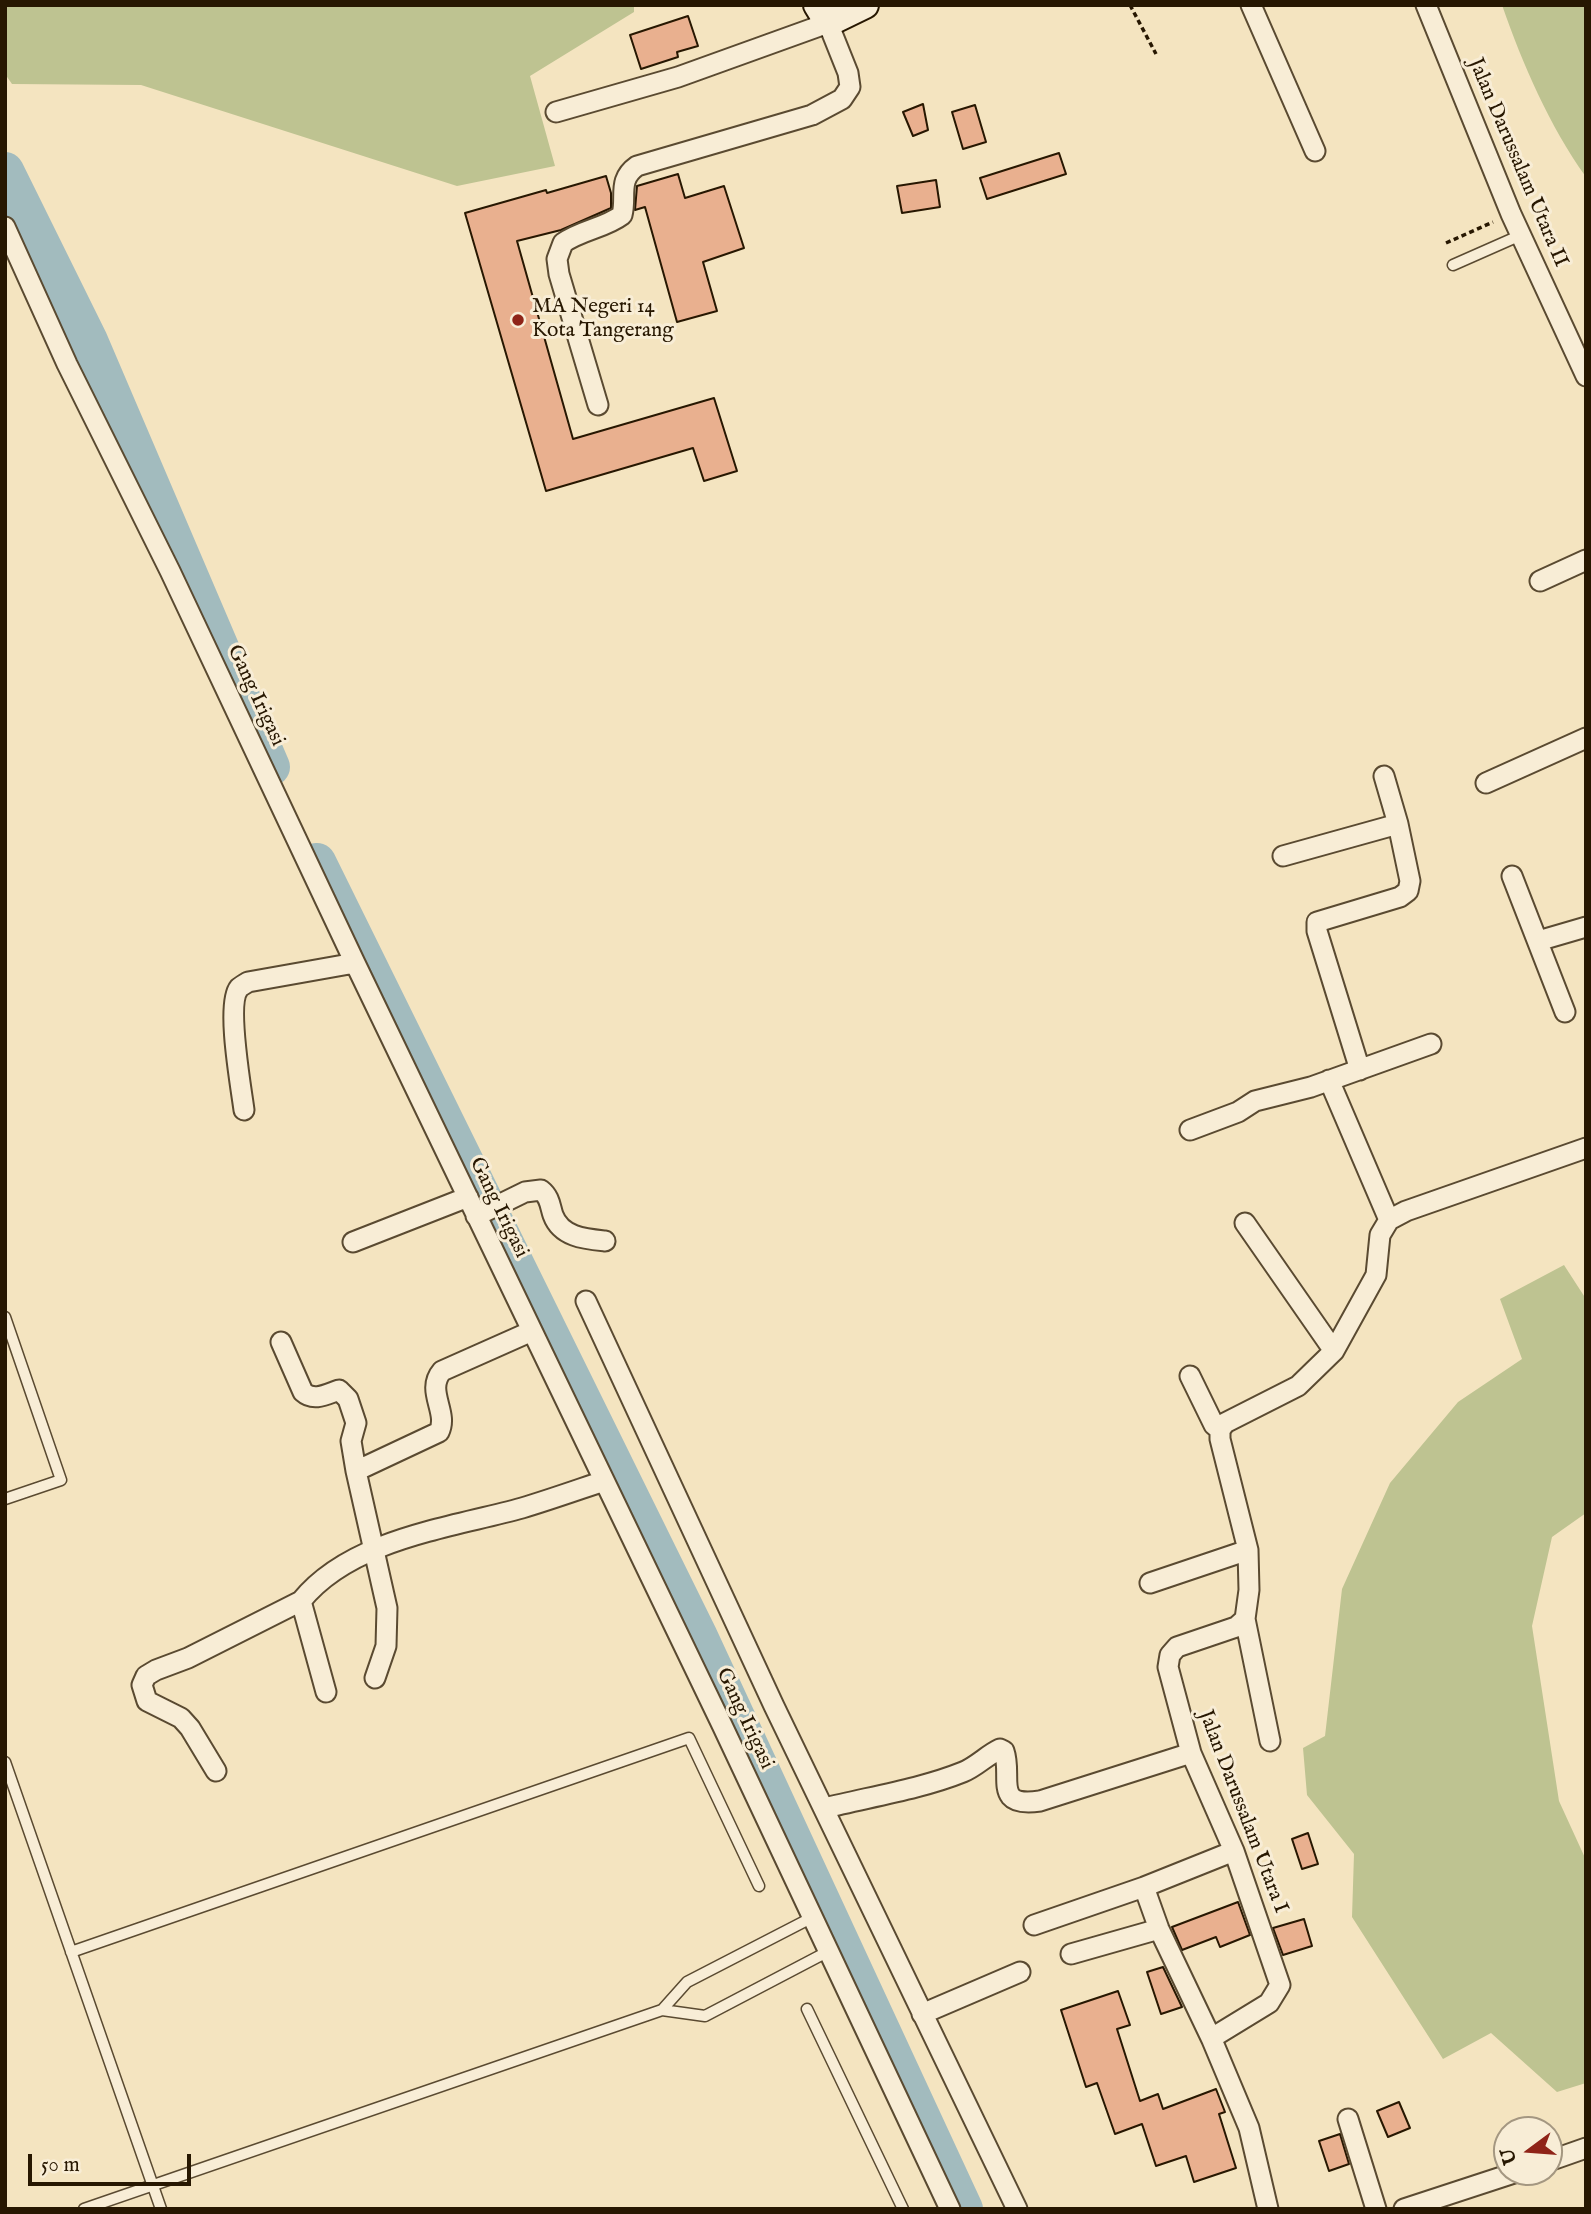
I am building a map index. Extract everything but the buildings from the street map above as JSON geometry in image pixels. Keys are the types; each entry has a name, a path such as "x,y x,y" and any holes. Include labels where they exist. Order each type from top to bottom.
{"street":[{"path":"556,112 678,76 823,14 865,5"},
{"path":"1251,5 1315,150"},
{"name":"Jalan Darussalam Utara II","path":"1426,5 1511,214 1586,376"},
{"path":"598,405 559,274 559,248 572,236 614,221 622,215 625,182 628,173 637,166 812,115 842,99 850,87 848,73 823,14"},
{"name":"Gang Irigasi","path":"5,227 67,364 170,571 468,1197 479,1214 532,1331 950,2209"},
{"path":"1540,581 1586,560"},
{"path":"1486,783 1586,738"},
{"path":"1360,1070 1317,931 1317,922 1400,897 1408,891 1410,881 1384,776"},
{"path":"1283,856 1398,824"},
{"path":"1512,876 1565,1012"},
{"path":"1538,941 1586,927"},
{"path":"244,1110 233,1017 234,999 239,988 248,982 355,963"},
{"path":"1190,1130 1238,1112 1255,1101 1311,1087 1431,1044"},
{"path":"1329,1080 1389,1220"},
{"path":"1270,1741 1245,1619 1249,1590 1248,1550 1220,1430 1225,1423 1298,1386 1334,1351 1376,1275 1381,1235 1389,1220 1406,1211 1586,1149"},
{"path":"479,1214 525,1192 541,1190 549,1200 558,1225 578,1237 606,1241"},
{"path":"353,1242 468,1197"},
{"path":"1245,1223 1334,1351"},
{"path":"586,1301 774,1706 1017,2209"},
{"path":"356,1471 439,1432 442,1424 435,1390 437,1376 442,1371 532,1331"},
{"path":"281,1342 303,1392 309,1397 318,1397 339,1390 348,1399 356,1423 351,1441 356,1471 387,1608 386,1646 375,1678"},
{"path":"1190,1376 1214,1425 1220,1430"},
{"path":"216,1771 181,1718 147,1701 142,1685 146,1676 301,1601 313,1585 373,1548 523,1508 604,1481"},
{"path":"1150,1583 1248,1550"},
{"path":"301,1601 326,1692"},
{"name":"Jalan Darussalam Utara I","path":"1212,2040 1269,2003 1280,1985 1234,1851 1191,1753 1168,1667 1170,1655 1177,1647 1236,1627 1245,1619"},
{"path":"825,1808 967,1771 1000,1749 1006,1757 1005,1784 1012,1797 1023,1804 1191,1753"},
{"path":"1034,1925 1234,1851"},
{"path":"1144,1886 1159,1929 1212,2040 1249,2128 1268,2209"},
{"path":"1071,1954 1159,1929"},
{"path":"922,2014 1020,1972"},
{"path":"1348,2119 1376,2209"},
{"path":"1563,2156 1586,2148"},
{"path":"1404,2209 1493,2180"}],"lane":[{"path":"1453,265 1521,235"},
{"path":"5,1317 61,1480 5,1499"},
{"path":"71,1952 689,1738 759,1886"},
{"path":"5,1762 161,2209"},
{"path":"662,2010 687,1982 813,1917"},
{"path":"84,2209 662,2010 705,2017 829,1951"},
{"path":"807,2009 903,2209"}],"path":[{"path":"1130,5 1156,54"},
{"path":"1446,243 1511,214"}],"green space":[{"path":"5,5 634,5 634,12 530,76 555,166 457,186 141,85 12,84 5,74"},
{"path":"1502,5 1586,5 1586,177 1560,137 1538,94"},
{"path":"1564,1265 1586,1299 1586,1513 1552,1537 1532,1626 1559,1801 1586,1860 1586,2083 1557,2092 1491,2033 1443,2059 1352,1917 1354,1854 1307,1795 1303,1748 1325,1736 1342,1589 1390,1483 1458,1402 1522,1359 1500,1299"}],"waterway":[{"path":"5,171 89,341 271,767"},
{"path":"317,862 699,1637 964,2209"}],"place":[{"name":"MA Negeri 14 Kota Tangerang","path":"518,320"}]}
